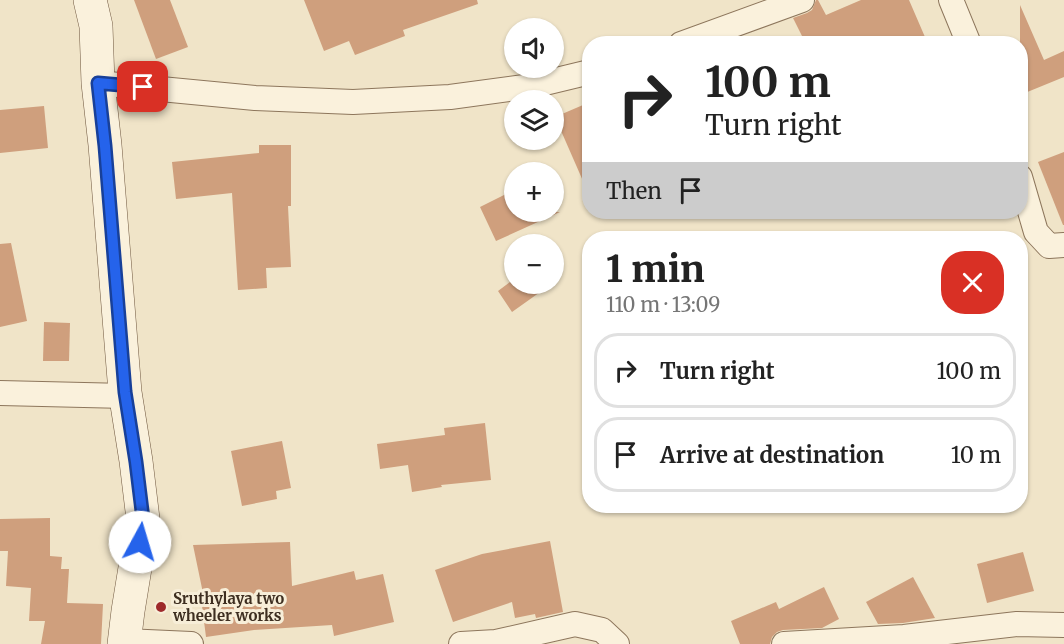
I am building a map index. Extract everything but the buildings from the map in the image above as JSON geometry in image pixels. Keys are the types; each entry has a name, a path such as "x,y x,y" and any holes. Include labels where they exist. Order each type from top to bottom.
{"main road":[{"path":"90,0 96,26 98,83 126,396 143,519 125,642"}],"street":[{"path":"703,36 802,0"},
{"path":"951,0 966,36"},
{"path":"98,83 255,98 353,102 450,97 532,86 582,74"},
{"path":"1028,204 1036,232 1049,246 1064,244"},
{"path":"0,393 126,396"},
{"path":"461,644 496,642 575,624 602,630 617,644"},
{"path":"784,644 904,637 1017,624 1064,625"},
{"path":"125,642 190,644"}],"place":[{"name":"Sruthylaya two wheeler works","path":"161,607"}],"route":[{"path":"140,542 143,519 125,392 98,83 143,87"}]}
